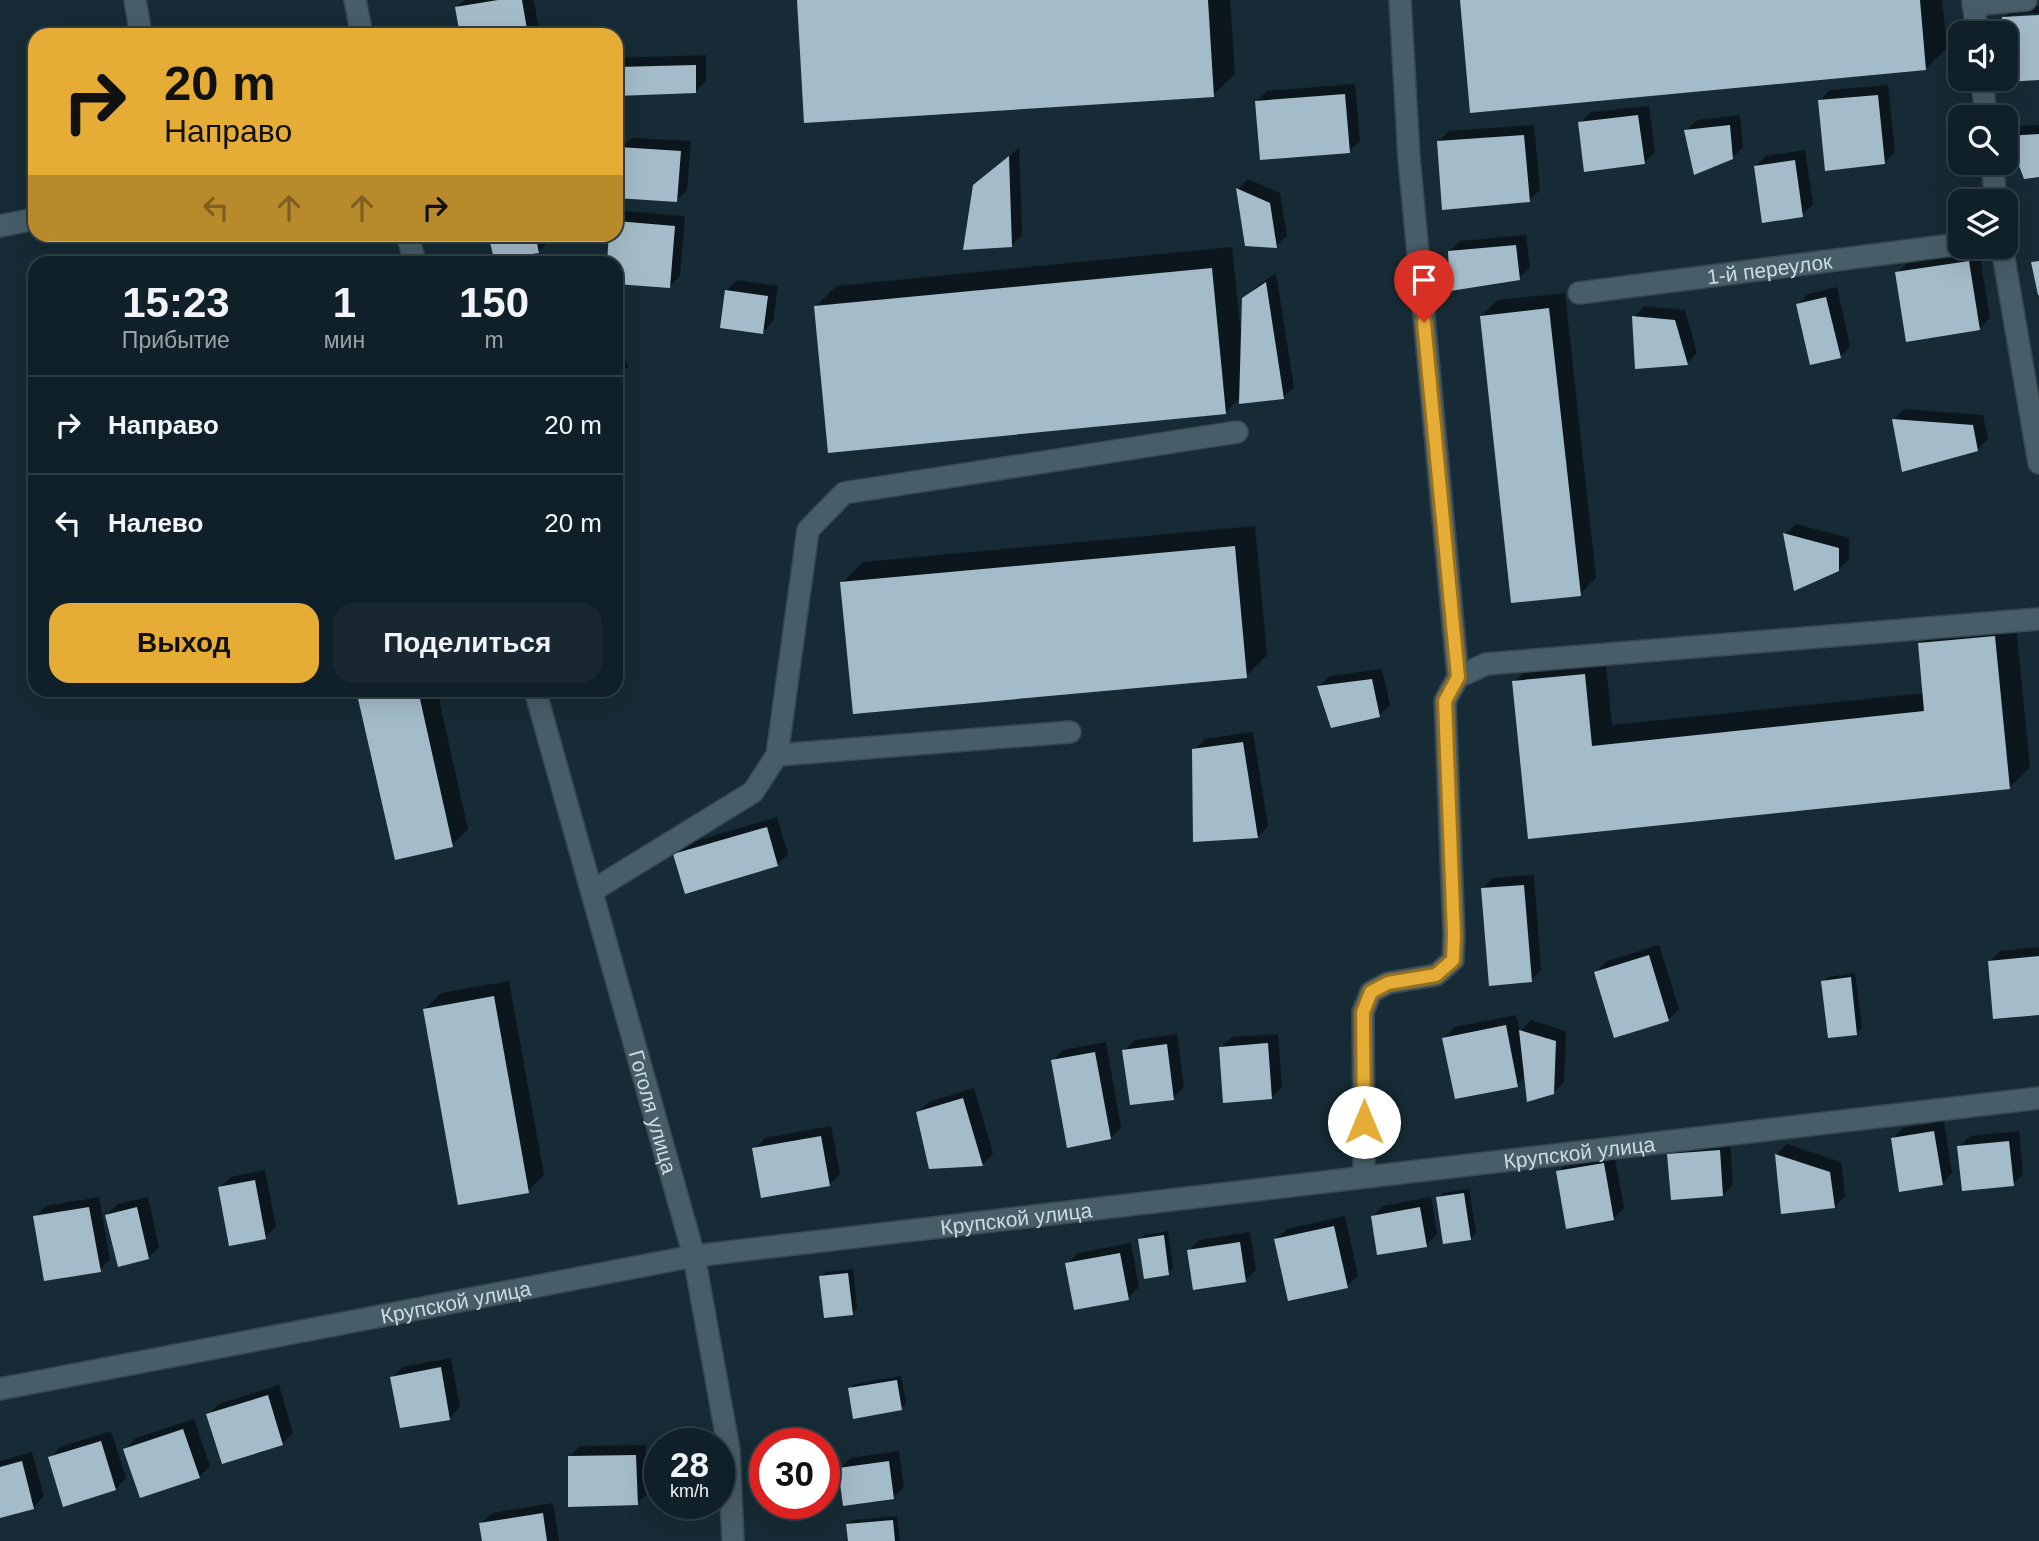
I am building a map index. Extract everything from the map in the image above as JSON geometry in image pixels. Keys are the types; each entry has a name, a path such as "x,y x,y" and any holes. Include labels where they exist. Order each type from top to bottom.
{"street":[{"path":"135,0 140,28"},
{"path":"355,0 361,28"},
{"path":"1364,1177 1363,1012 1371,992 1388,983 1436,975 1453,960 1454,935 1445,701 1458,677 1409,158 1400,0"},
{"path":"1975,21 1973,3 2026,0"},
{"path":"0,226 28,220"},
{"name":"1-й переулок","path":"1579,293 1948,246"},
{"path":"2004,259 2039,463"},
{"path":"592,891 753,792 776,755 808,530 844,493 1237,432"},
{"path":"1458,677 1486,664 2039,619"},
{"name":"Гоголя улица","path":"537,697 694,1256 729,1450 733,1541"},
{"path":"776,755 1070,732"},
{"name":"Крупской улица","path":"0,1389 694,1256 2039,1098"}],"building":[{"path":"498,0 522,0 527,28 459,28 455,7"},
{"path":"797,0 1208,0 1214,97 804,123"},
{"path":"1460,0 1920,0 1926,70 1470,113"},
{"path":"2039,15 2039,80 2018,81 2018,21 2002,21 2002,17"},
{"path":"696,65 696,93 623,96 623,67"},
{"path":"1345,94 1350,153 1260,160 1255,101"},
{"path":"1878,95 1885,164 1825,171 1818,100"},
{"path":"1638,115 1645,164 1584,172 1578,122"},
{"path":"1730,125 1733,159 1694,175 1684,130"},
{"path":"2039,134 2039,177 2024,179 2018,163 2018,135"},
{"path":"1524,135 1530,202 1442,210 1437,141"},
{"path":"623,147 681,151 677,202 623,198"},
{"path":"1009,156 1012,247 963,250 973,185"},
{"path":"1795,160 1803,217 1762,223 1754,166"},
{"path":"1236,188 1270,203 1277,248 1245,246"},
{"path":"623,222 675,226 670,288 623,285 623,256 607,256 608,242 623,242"},
{"path":"490,242 537,242 539,253 516,256 493,256"},
{"path":"1516,245 1520,280 1450,291 1448,251"},
{"path":"1969,261 1980,330 1906,342 1895,272"},
{"path":"2039,261 2039,295 2038,295 2031,262"},
{"path":"1212,268 1226,414 828,453 814,306"},
{"path":"1266,282 1284,399 1239,404 1242,298"},
{"path":"725,290 768,296 763,334 720,328"},
{"path":"1826,297 1841,358 1810,365 1796,304"},
{"path":"1549,308 1581,596 1511,603 1480,316"},
{"path":"1632,316 1675,320 1688,365 1635,369"},
{"path":"1892,419 1973,425 1978,451 1902,472"},
{"path":"1783,533 1839,548 1839,571 1794,591"},
{"path":"1235,546 1247,678 853,714 840,582"},
{"path":"1995,636 2010,789 1528,839 1512,681 1585,674 1592,746 1924,711 1918,643"},
{"path":"1372,679 1380,717 1331,728 1317,686"},
{"path":"358,697 420,697 453,847 395,860"},
{"path":"1243,742 1258,838 1193,842 1192,749"},
{"path":"767,827 778,866 685,894 673,854"},
{"path":"1524,885 1532,982 1489,986 1481,888"},
{"path":"1649,955 1669,1021 1614,1038 1594,972"},
{"path":"2039,956 2039,1015 1993,1019 1988,961"},
{"path":"1851,977 1857,1035 1828,1038 1821,981"},
{"path":"494,996 529,1193 458,1205 423,1009"},
{"path":"1506,1025 1518,1087 1455,1099 1442,1038"},
{"path":"1519,1030 1556,1041 1554,1094 1527,1102"},
{"path":"1268,1043 1272,1099 1223,1103 1219,1047"},
{"path":"1167,1044 1174,1100 1130,1105 1122,1050"},
{"path":"1095,1052 1111,1139 1067,1148 1051,1060"},
{"path":"963,1098 983,1166 929,1169 916,1112"},
{"path":"1934,1131 1943,1185 1899,1192 1891,1138"},
{"path":"821,1136 830,1186 761,1198 752,1148"},
{"path":"2009,1141 2014,1186 1962,1191 1957,1146"},
{"path":"1720,1150 1723,1196 1671,1200 1667,1154"},
{"path":"1775,1154 1830,1172 1835,1208 1781,1214"},
{"path":"1604,1163 1614,1220 1566,1229 1556,1171"},
{"path":"255,1180 266,1239 229,1246 218,1187"},
{"path":"1464,1193 1471,1240 1443,1244 1436,1197"},
{"path":"89,1207 101,1272 44,1281 33,1216"},
{"path":"137,1207 149,1259 118,1267 105,1215"},
{"path":"1420,1207 1427,1247 1377,1255 1371,1216"},
{"path":"1334,1226 1348,1288 1288,1301 1274,1239"},
{"path":"1164,1235 1169,1275 1144,1279 1138,1239"},
{"path":"1240,1242 1246,1282 1193,1290 1187,1250"},
{"path":"1120,1253 1129,1300 1074,1310 1065,1263"},
{"path":"848,1273 853,1315 824,1318 819,1276"},
{"path":"441,1367 450,1420 400,1428 390,1377"},
{"path":"897,1380 902,1410 853,1419 848,1388"},
{"path":"268,1395 283,1445 222,1464 206,1414"},
{"path":"183,1429 200,1478 140,1498 123,1449"},
{"path":"101,1441 116,1490 63,1507 48,1457"},
{"path":"636,1455 638,1505 568,1507 568,1456"},
{"path":"22,1461 34,1509 0,1518 0,1467"},
{"path":"889,1461 894,1499 843,1506 840,1468"},
{"path":"543,1513 547,1541 482,1541 479,1523"},
{"path":"893,1520 895,1541 848,1541 846,1524"}],"route":[{"path":"1364,1122 1363,1012 1371,992 1388,983 1436,975 1453,960 1445,701 1458,677 1424,322"}]}
